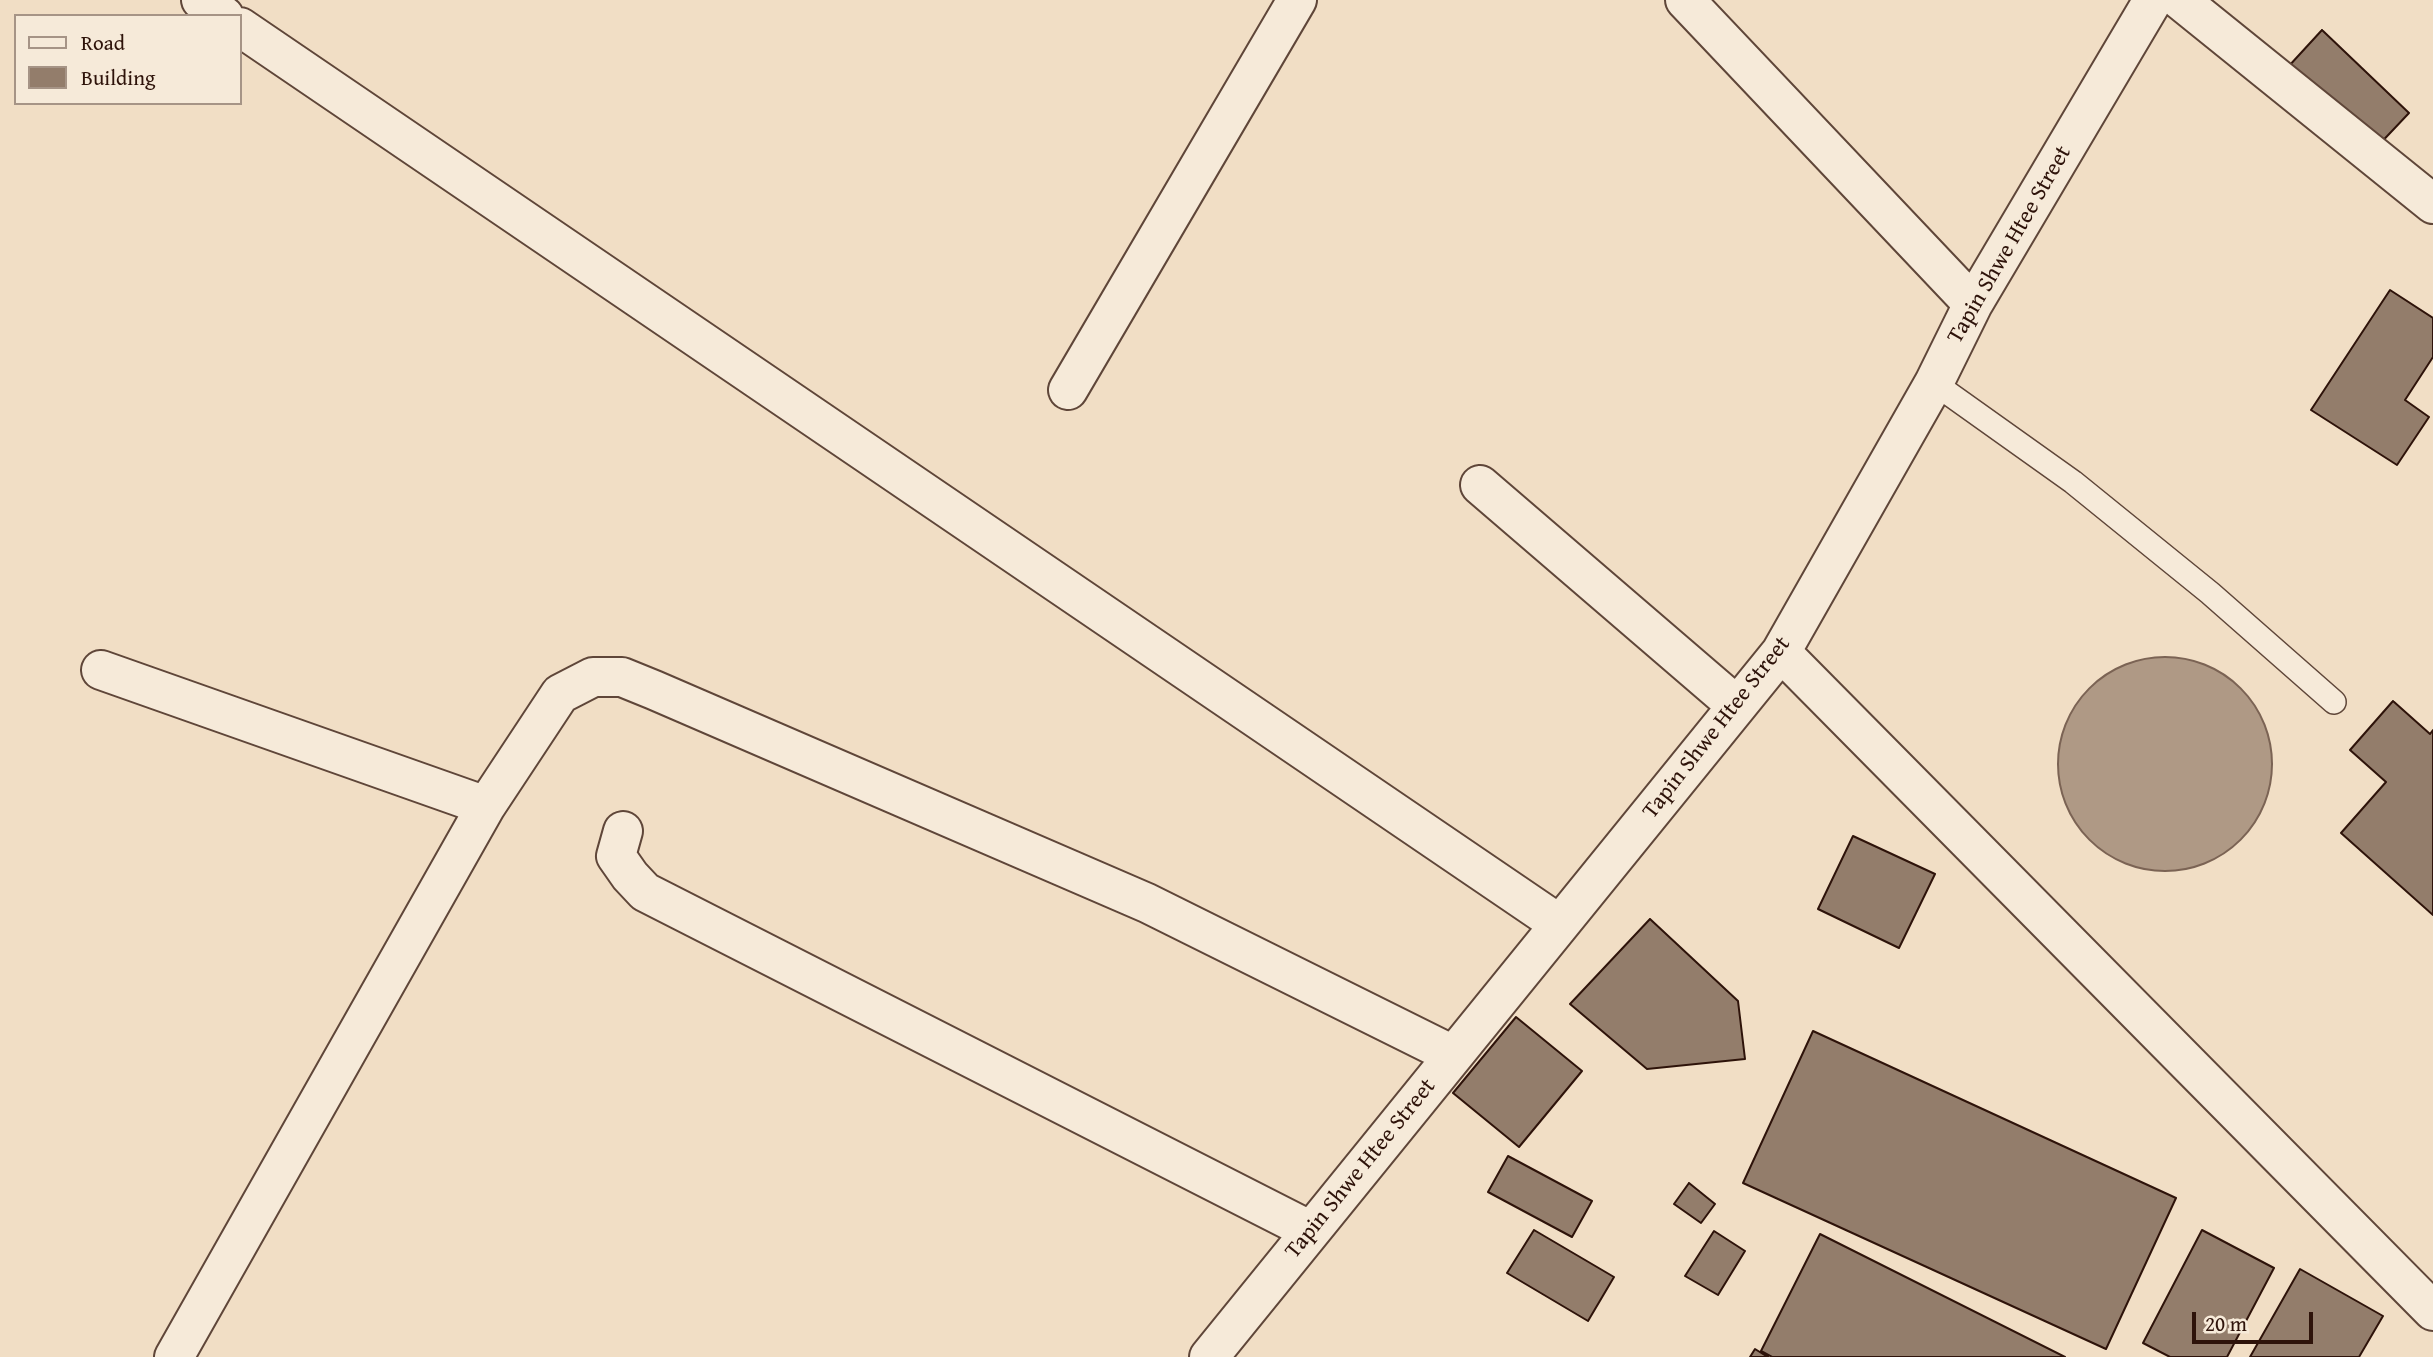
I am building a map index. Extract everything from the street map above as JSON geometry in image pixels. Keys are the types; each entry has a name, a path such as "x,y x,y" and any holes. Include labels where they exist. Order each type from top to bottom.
{"street":[{"path":"201,0 221,14"},
{"path":"1068,390 1297,0"},
{"path":"1685,0 1973,304"},
{"name":"Tapin Shwe Htee Street","path":"1209,1357 1781,652 1934,383 1973,304 2153,0"},
{"path":"2180,0 2433,204"},
{"path":"242,28 1559,924"},
{"path":"1480,485 1737,706"},
{"path":"1781,652 2433,1311"},
{"path":"102,670 486,806"},
{"path":"174,1357 486,806 560,694 593,677 622,677 1147,903 1453,1055"},
{"path":"624,831 616,856 645,892 1311,1231"}],"lane":[{"path":"1934,383 2073,482 2210,593 2333,702"}],"shaded area":[{"path":"2165,657 2206,665 2241,688 2264,723 2272,764 2264,805 2241,840 2206,863 2165,871 2124,863 2089,840 2066,805 2058,764 2066,723 2089,688 2124,665"}],"building":[{"path":"2322,30 2409,113 2374,150 2288,67"},
{"path":"2390,290 2433,318 2433,357 2405,400 2429,417 2397,465 2311,410"},
{"path":"2393,701 2430,734 2433,730 2433,915 2341,833 2386,782 2350,750"},
{"path":"1853,836 1935,874 1899,948 1818,909"},
{"path":"1650,919 1738,1001 1745,1059 1647,1069 1570,1004"},
{"path":"1516,1017 1582,1071 1519,1147 1453,1093"},
{"path":"1813,1031 2176,1198 2106,1349 1743,1183"},
{"path":"1508,1156 1592,1201 1572,1237 1488,1192"},
{"path":"1689,1183 1715,1204 1701,1223 1674,1204"},
{"path":"1534,1230 1614,1277 1588,1321 1507,1273"},
{"path":"2202,1230 2274,1268 2227,1357 2170,1357 2143,1343"},
{"path":"1714,1231 1745,1251 1718,1295 1685,1276"},
{"path":"1820,1234 2065,1357 1772,1357 1761,1351"},
{"path":"2300,1269 2383,1316 2359,1357 2250,1357"},
{"path":"1755,1349 1768,1357 1750,1357"}]}
